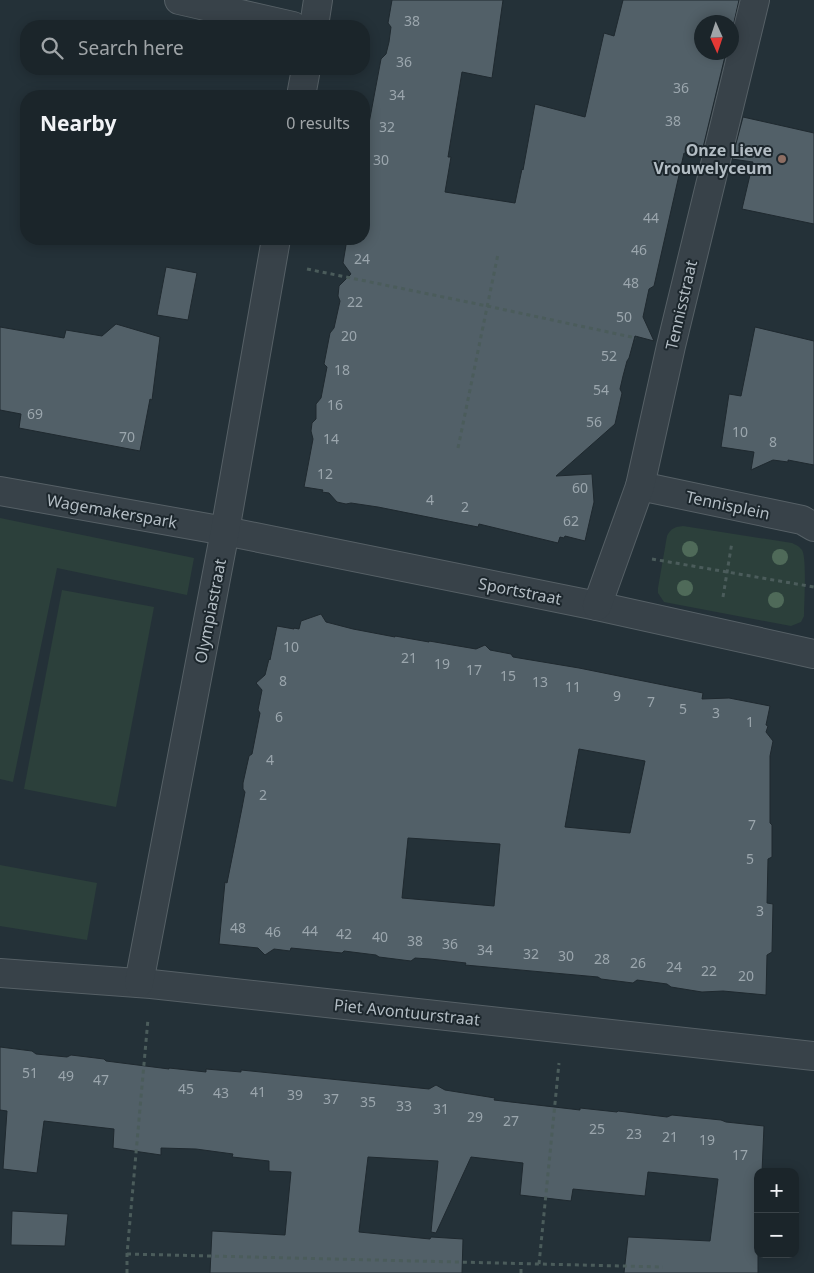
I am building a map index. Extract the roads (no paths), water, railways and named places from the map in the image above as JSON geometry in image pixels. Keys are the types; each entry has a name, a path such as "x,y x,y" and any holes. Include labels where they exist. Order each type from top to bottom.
{"street":[{"path":"179,0 267,20"},
{"path":"315,20 318,0"},
{"name":"Tennisstraat","path":"597,606 640,486 671,346 755,0"},
{"path":"302,90 305,75"},
{"name":"Olympiastraat","path":"145,984 274,251"},
{"name":"Tennisplein","path":"640,486 802,520 814,527"},
{"name":"Wagemakerspark","path":"0,490 225,531"},
{"name":"Sportstraat","path":"225,531 597,606 814,654"},
{"name":"Piet Avontuurstraat","path":"0,973 145,984 814,1056"}],"place":[{"name":"Onze Lieve Vrouwelyceum","path":"782,159"}]}
